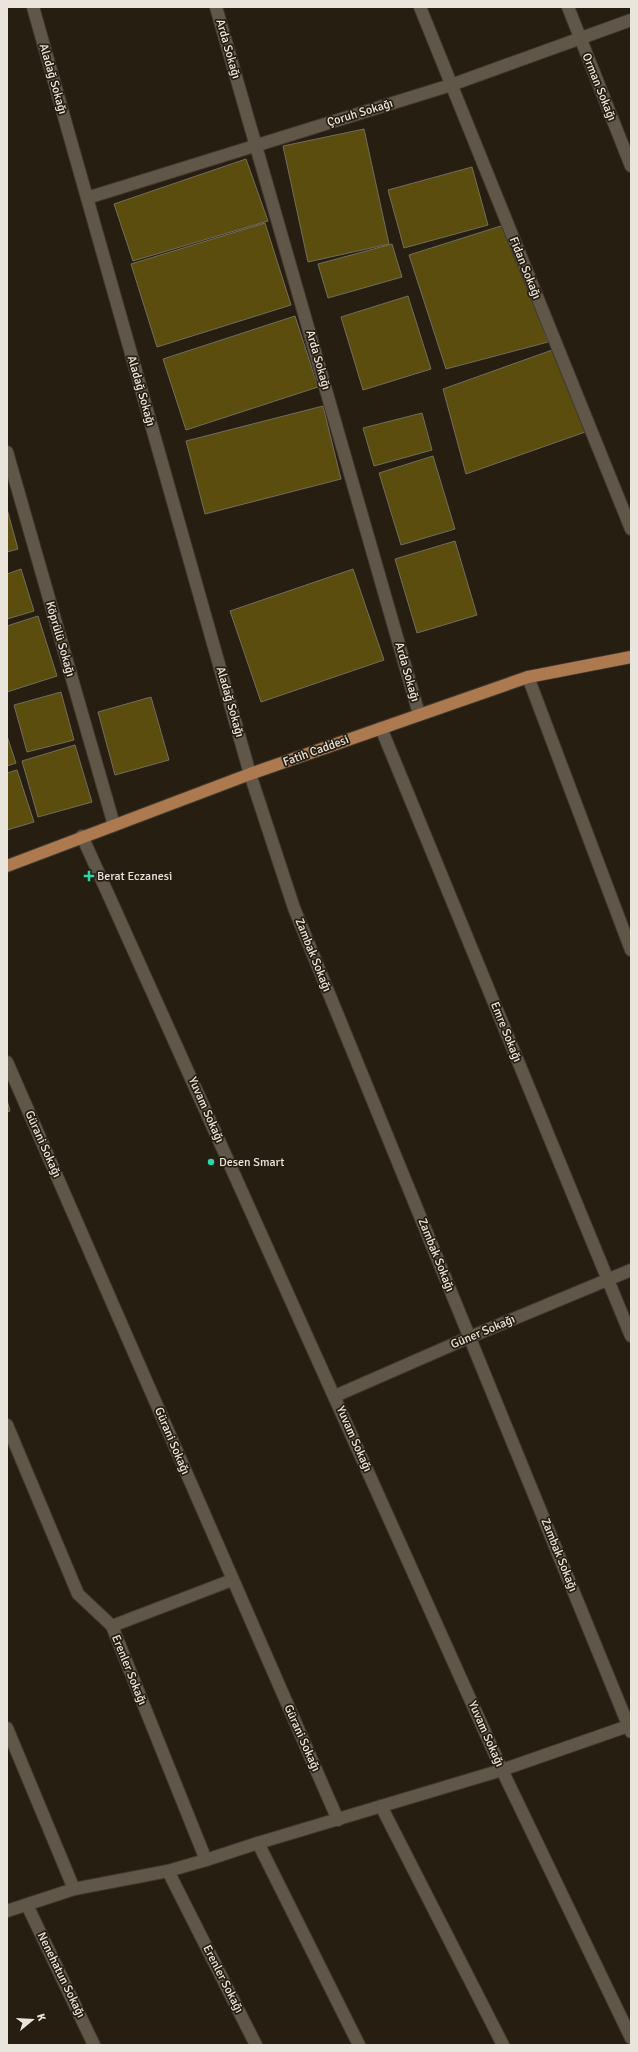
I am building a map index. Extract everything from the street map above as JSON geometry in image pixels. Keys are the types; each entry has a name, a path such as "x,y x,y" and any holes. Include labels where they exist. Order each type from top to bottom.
{"main road":[{"name":"Fatih Caddesi","path":"7,866 82,836 250,774 528,677 631,657"}],"street":[{"name":"Aladağ Sokağı","path":"33,7 250,774"},
{"name":"Arda Sokağı","path":"216,7 419,714"},
{"name":"Fidan Sokağı","path":"420,7 631,529"},
{"name":"Orman Sokağı","path":"568,7 631,166"},
{"name":"Çoruh Sokağı","path":"87,198 451,85 631,20"},
{"name":"Köprülü Sokağı","path":"7,452 114,825"},
{"path":"528,677 631,950"},
{"name":"Emre Sokağı","path":"381,728 631,1336"},
{"name":"Zambak Sokağı","path":"250,774 294,908 630,1728"},
{"name":"Yuvam Sokağı","path":"82,836 502,1770 631,2038"},
{"name":"Gürani Sokağı","path":"7,1062 338,1820"},
{"name":"Güner Sokağı","path":"335,1396 470,1337 631,1270"},
{"name":"Erenler Sokağı","path":"7,1425 78,1594 112,1626 206,1860"},
{"path":"112,1626 232,1580"},
{"path":"7,1728 74,1889"},
{"path":"7,1911 74,1889 168,1871 206,1860 502,1770 630,1728"},
{"path":"381,1806 503,2045"},
{"path":"258,1843 359,2045"},
{"name":"Erenler Sokağı","path":"168,1871 256,2045"},
{"name":"Nenehatun Sokağı","path":"27,1905 94,2045"}],"building":[{"path":"364,129 389,244 308,262 283,146"},
{"path":"246,159 268,221 133,261 114,204"},
{"path":"472,167 488,225 404,248 388,190"},
{"path":"265,223 291,305 157,347 131,264"},
{"path":"504,225 548,342 446,369 409,255"},
{"path":"392,244 402,277 328,298 318,264"},
{"path":"408,296 431,369 363,390 341,317"},
{"path":"295,316 318,387 186,430 163,359"},
{"path":"555,349 588,431 466,474 443,389"},
{"path":"323,406 341,479 205,514 186,441"},
{"path":"422,413 432,450 374,466 363,428"},
{"path":"433,456 455,529 401,545 379,473"},
{"path":"7,509 18,549 7,552"},
{"path":"455,541 477,615 417,633 395,559"},
{"path":"21,569 34,611 7,619 7,574"},
{"path":"353,569 384,660 261,702 230,611"},
{"path":"38,616 57,676 7,692 7,626"},
{"path":"61,692 74,740 27,752 14,705"},
{"path":"151,697 169,760 115,775 98,712"},
{"path":"7,736 16,763 7,766"},
{"path":"75,745 92,802 38,817 22,761"},
{"path":"17,770 34,822 7,830 7,773"},
{"path":"7,1100 10,1111 7,1112"}],"place":[{"name":"Berat Eczanesi","path":"89,876"},
{"name":"Desen Smart","path":"211,1162"}]}
